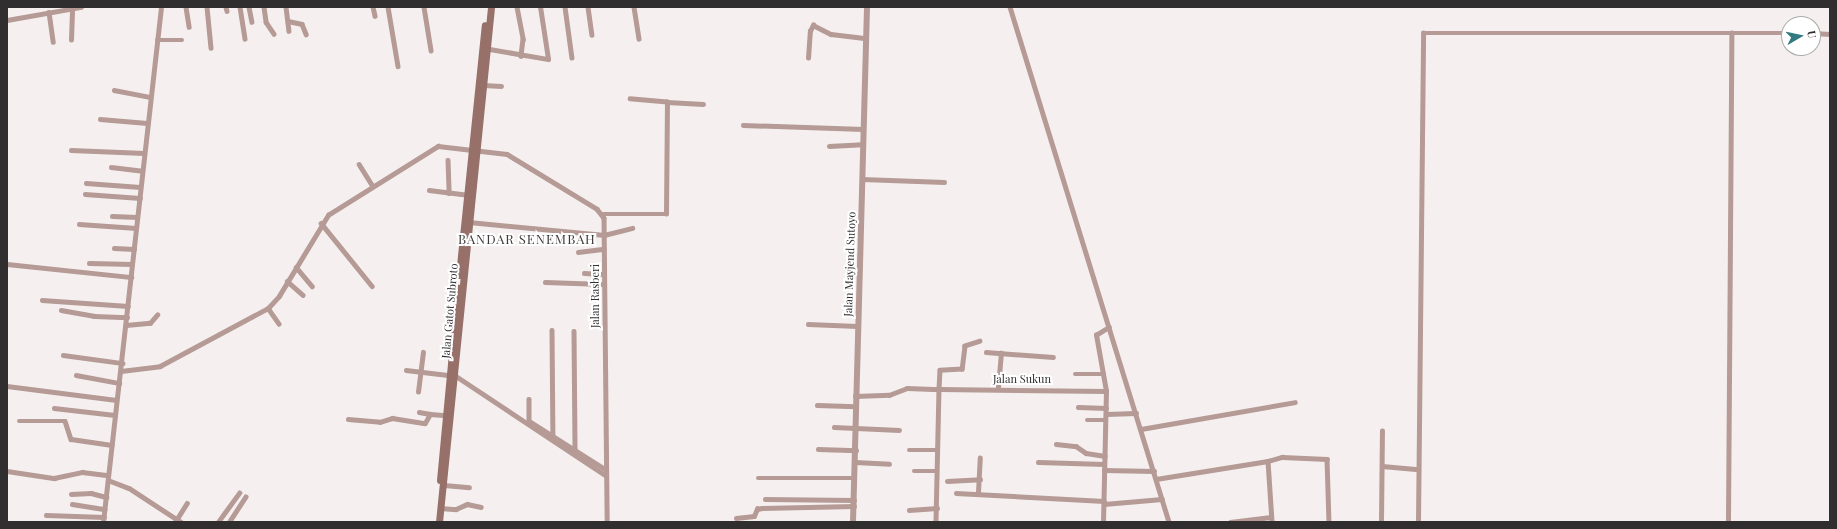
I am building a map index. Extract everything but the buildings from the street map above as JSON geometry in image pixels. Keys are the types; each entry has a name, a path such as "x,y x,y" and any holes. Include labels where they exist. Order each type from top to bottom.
{"main road":[{"path":"440,507 446,415 453,375 467,195 488,7"},
{"name":"Jalan Gatot Subroto","path":"439,522 444,485 453,375 469,222 473,149 483,85 483,48 491,7"}],"street":[{"path":"7,20 59,9 81,7"},
{"path":"46,515 103,519 116,400 122,363 130,277 161,7"},
{"path":"186,7 189,27"},
{"path":"207,7 211,48"},
{"path":"240,7 244,39"},
{"path":"249,7 252,22"},
{"path":"264,7 266,22 274,34"},
{"path":"286,7 289,31"},
{"path":"373,7 375,16"},
{"path":"388,7 398,66"},
{"path":"424,7 432,50"},
{"path":"517,7 523,39 521,56"},
{"path":"483,48 521,56 548,58 540,7"},
{"path":"566,7 572,58"},
{"path":"588,7 592,35"},
{"path":"634,7 639,39"},
{"name":"Jalan Mayjend Sutoyo","path":"853,522 856,450 855,396 867,7"},
{"path":"1010,7 1169,522"},
{"path":"70,40 72,8"},
{"path":"49,12 53,42"},
{"path":"288,21 302,24 306,34"},
{"path":"808,58 810,30 813,25 831,34 866,38"},
{"path":"1418,522 1421,361 1423,33 1781,33"},
{"path":"1728,522 1731,33"},
{"path":"157,40 182,40"},
{"path":"483,85 502,86"},
{"path":"114,90 150,97"},
{"path":"630,99 703,104"},
{"path":"121,371 160,366 268,308 287,282 321,223 333,210 372,185 443,144 507,154 524,162 603,214 666,214 667,102"},
{"path":"100,119 147,123"},
{"path":"743,126 863,129"},
{"path":"829,146 862,144"},
{"path":"71,150 144,153"},
{"path":"448,160 449,193"},
{"path":"359,164 372,185"},
{"path":"111,167 142,171"},
{"path":"862,179 944,182"},
{"path":"86,183 140,187"},
{"path":"429,190 467,195"},
{"path":"84,194 140,198"},
{"name":"Jalan Rasberi","path":"603,214 604,249 602,274 607,522"},
{"path":"112,216 137,217"},
{"path":"469,222 604,236 632,228"},
{"path":"321,223 372,286"},
{"path":"79,224 136,228"},
{"path":"114,248 134,249"},
{"path":"578,252 604,249"},
{"path":"88,263 132,264"},
{"path":"7,264 130,277"},
{"path":"296,267 312,286"},
{"path":"584,273 602,274"},
{"path":"287,282 303,295"},
{"path":"545,282 603,284"},
{"path":"42,300 128,306"},
{"path":"268,308 279,324"},
{"path":"61,310 94,316 127,317"},
{"path":"126,325 150,323 157,315"},
{"path":"808,324 857,326"},
{"path":"1103,522 1106,391 1096,335 1109,327"},
{"path":"552,330 553,436"},
{"path":"574,331 575,450"},
{"path":"936,522 940,370 962,369 965,346 980,341"},
{"path":"418,392 422,372 423,352"},
{"path":"986,352 1053,356"},
{"path":"998,387 1001,353"},
{"path":"62,355 122,363"},
{"path":"406,370 453,375 605,475"},
{"path":"1075,374 1104,374"},
{"path":"76,375 119,383"},
{"path":"7,386 116,400"},
{"name":"Jalan Sukun","path":"855,396 889,395 907,388 939,389 998,387 1106,391"},
{"path":"529,400 529,421 605,469"},
{"path":"1141,429 1295,402"},
{"path":"817,405 855,406"},
{"path":"54,408 115,415"},
{"path":"1078,408 1106,408"},
{"path":"419,412 446,415"},
{"path":"1106,414 1136,413"},
{"path":"348,419 380,422 392,418 425,424 430,414"},
{"path":"1087,420 1105,420"},
{"path":"18,421 65,421 71,439 112,445"},
{"path":"834,427 899,430"},
{"path":"1381,522 1382,431"},
{"path":"1056,444 1076,446 1086,454 1105,456"},
{"path":"818,449 856,450"},
{"path":"909,450 938,450"},
{"path":"1156,479 1268,461 1282,457 1327,459 1329,522"},
{"path":"978,492 980,479 980,458"},
{"path":"1230,522 1272,520 1268,461"},
{"path":"855,462 889,464"},
{"path":"1038,462 1104,464"},
{"path":"1382,466 1418,469"},
{"path":"1104,470 1154,471"},
{"path":"7,471 54,478 82,472 108,477 129,488 176,521 181,522"},
{"path":"914,471 937,471"},
{"path":"758,478 855,478"},
{"path":"947,481 980,479"},
{"path":"444,485 468,487"},
{"path":"956,493 978,492 1104,503 1162,500"},
{"path":"218,522 239,493"},
{"path":"71,494 106,497"},
{"path":"229,522 245,497"},
{"path":"765,498 854,503"},
{"path":"176,521 187,503"},
{"path":"736,518 754,516 757,509 762,508 854,503"},
{"path":"72,504 105,509"},
{"path":"440,507 456,509 467,504 481,507"},
{"path":"909,510 937,508"}],"district":[{"name":"BANDAR SENEMBAH","path":"527,239"}]}
